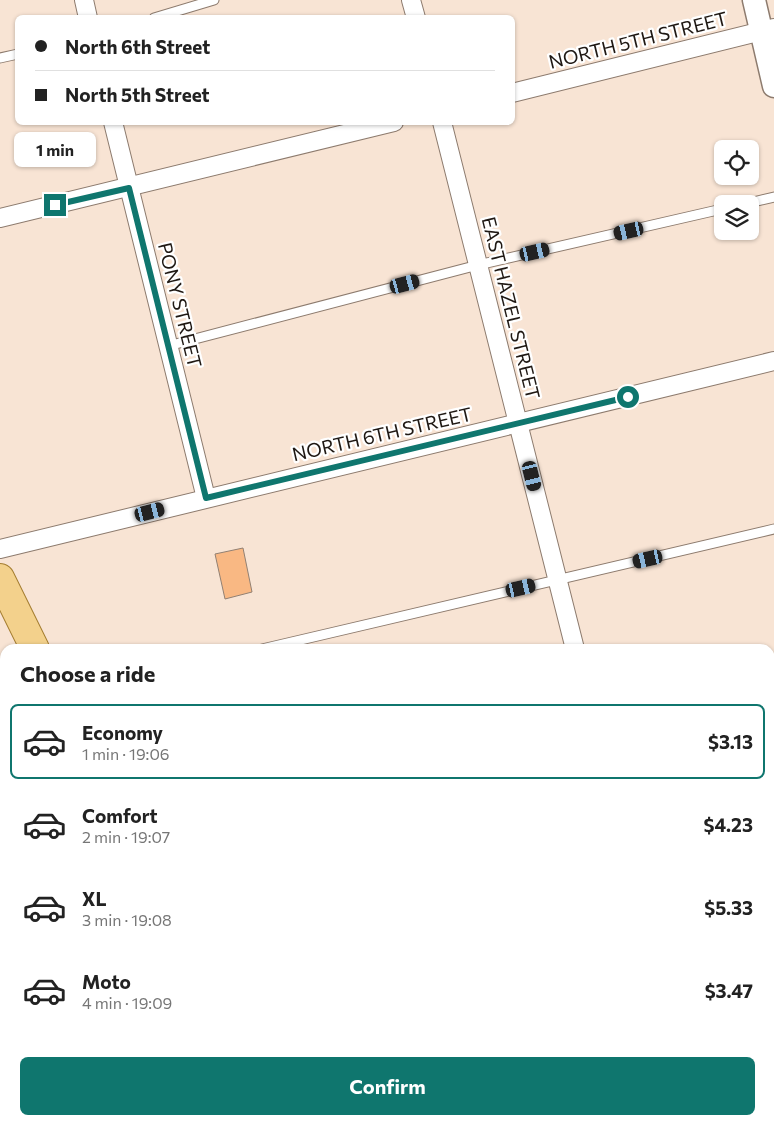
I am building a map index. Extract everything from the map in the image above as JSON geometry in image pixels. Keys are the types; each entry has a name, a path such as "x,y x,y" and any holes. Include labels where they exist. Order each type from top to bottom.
{"main road":[{"path":"0,578 33,644"}],"street":[{"path":"84,0 87,15"},
{"path":"411,0 415,15"},
{"path":"754,0 768,30 774,86"},
{"name":"NORTH 5TH STREET","path":"515,92 768,30"},
{"name":"PONY STREET","path":"114,125 206,498"},
{"path":"0,218 382,125"},
{"name":"EAST HAZEL STREET","path":"443,125 574,644"},
{"name":"NORTH 6TH STREET","path":"0,548 774,361"}],"lane":[{"path":"164,15 214,0"},
{"path":"0,58 15,55"},
{"path":"759,201 774,197"},
{"path":"168,346 478,265 714,211"},
{"path":"283,644 774,529"}],"building":[{"path":"243,548 252,592 225,599 215,554"}],"route":[{"path":"55,205 129,188 206,498 628,397"}]}
